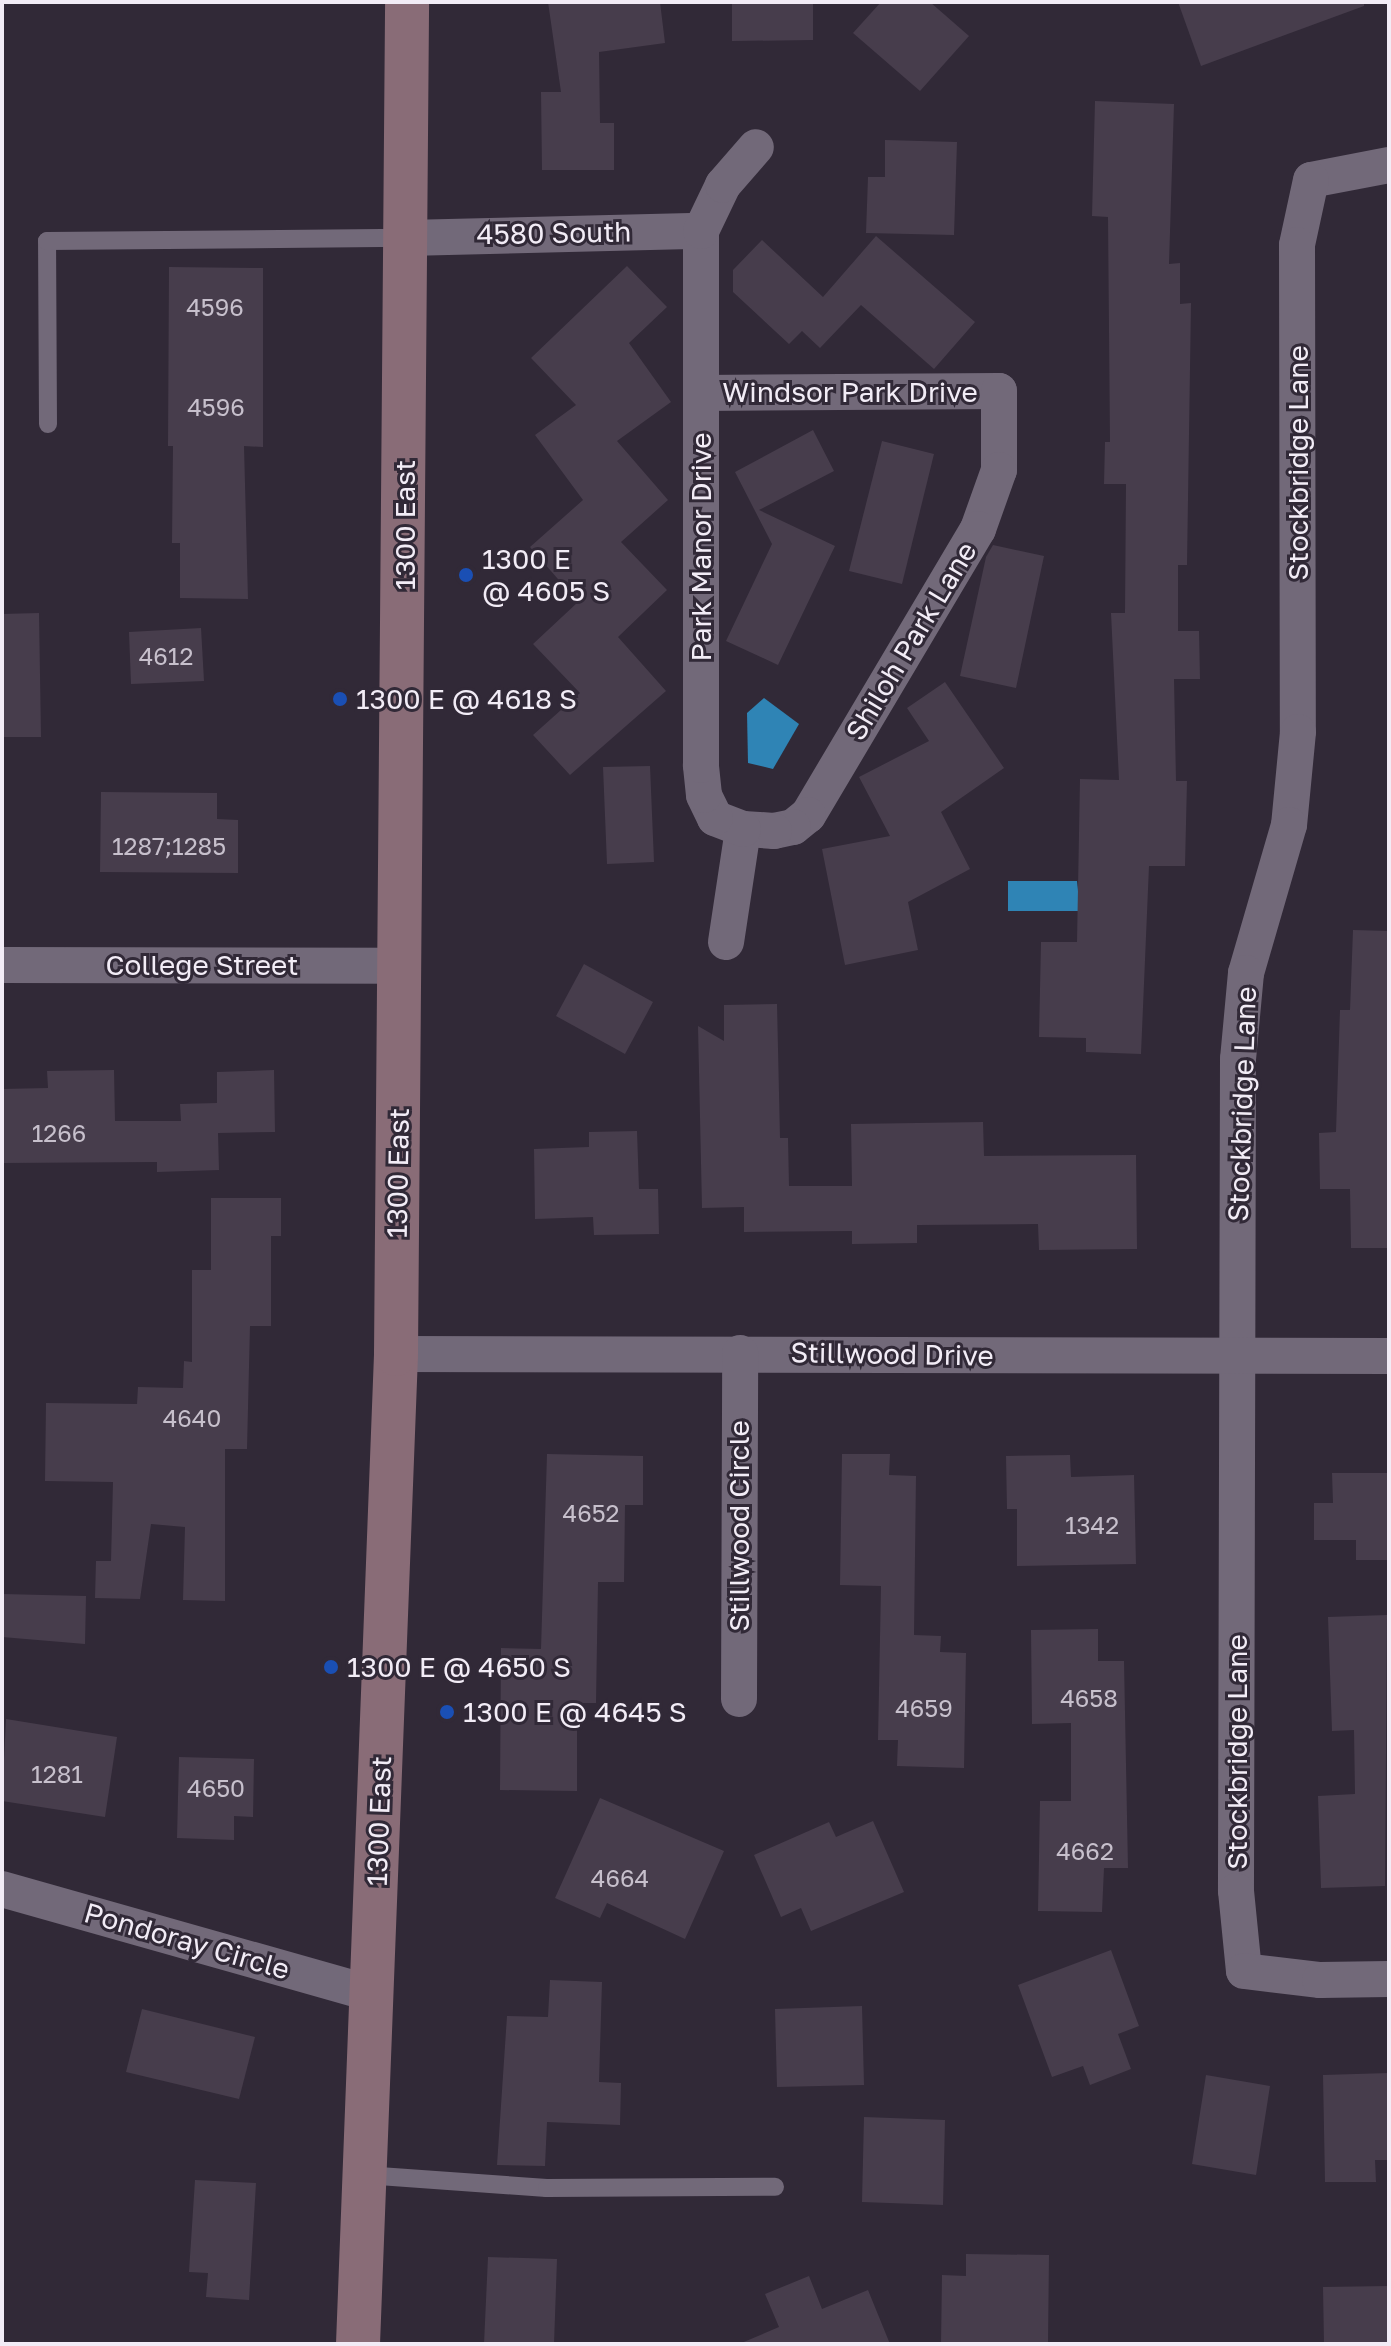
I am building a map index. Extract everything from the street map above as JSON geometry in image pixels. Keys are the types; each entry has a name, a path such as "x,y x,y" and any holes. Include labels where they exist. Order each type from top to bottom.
{"main road":[{"name":"1300 East","path":"358,2344 396,1354 407,2"}],"street":[{"name":"Park Manor Drive","path":"743,829 715,818 704,795 701,765 701,231 723,185 756,147"},
{"name":"Stockbridge Lane","path":"1389,165 1311,180 1297,245 1298,732 1289,825 1246,973 1238,1059 1236,1891 1244,1971 1320,1980 1389,1979"},
{"name":"4580 South","path":"407,238 701,231"},
{"name":"Windsor Park Drive","path":"701,393 999,391"},
{"name":"Shiloh Park Lane","path":"743,829 774,831 793,827 808,815 978,529 999,470 999,391"},
{"path":"726,942 743,829"},
{"name":"College Street","path":"2,965 401,966"},
{"name":"Stillwood Circle","path":"739,1699 740,1353"},
{"name":"Stillwood Drive","path":"396,1354 1389,1356"},
{"name":"Pondoray Circle","path":"2,1889 373,1994"}],"lane":[{"path":"48,424 47,241 407,238"},
{"path":"365,2175 547,2188 775,2187"}],"water":[{"path":"764,698 799,724 773,769 748,763 747,713"},
{"path":"1008,881 1077,881 1080,911 1008,911"}],"building":[{"path":"548,2 660,2 665,43 599,52 600,123 614,123 614,170 542,170 541,92 561,92"},
{"path":"732,2 813,2 813,40 732,41"},
{"path":"881,2 930,2 969,36 920,91 853,33"},
{"path":"1178,2 1364,2 1364,6 1201,66"},
{"path":"1095,101 1174,104 1169,264 1180,263 1180,304 1191,303 1187,565 1178,565 1178,631 1199,631 1200,679 1174,679 1176,781 1187,781 1185,866 1149,866 1141,1054 1086,1052 1086,1038 1039,1037 1041,942 1077,942 1080,779 1119,780 1111,613 1125,613 1126,484 1104,484 1105,442 1110,442 1108,217 1092,216"},
{"path":"885,140 957,142 954,235 866,233 868,177 885,177"},
{"path":"876,236 975,322 934,369 861,305 820,348 802,331 789,344 733,292 733,270 762,240 823,297"},
{"path":"627,266 667,307 629,343 671,402 617,441 668,500 621,542 667,590 618,637 666,691 570,775 533,735 580,693 533,644 578,602 530,547 583,500 535,435 576,405 531,358"},
{"path":"169,267 263,268 263,447 244,446 248,599 180,598 180,543 172,543 173,446 168,446"},
{"path":"813,430 834,471 759,510 835,546 778,665 726,641 772,544 735,472"},
{"path":"882,441 934,454 902,584 849,571"},
{"path":"993,545 1044,556 1016,688 960,676 986,557"},
{"path":"39,613 41,737 2,737 2,614"},
{"path":"201,628 204,681 131,684 129,632"},
{"path":"945,682 1004,768 941,812 970,869 908,902 918,950 845,965 822,849 890,836 859,777 929,741 907,708"},
{"path":"650,766 654,862 607,864 603,767"},
{"path":"101,792 217,793 217,819 238,820 238,873 100,872"},
{"path":"1353,930 1389,931 1389,1248 1351,1248 1350,1189 1320,1189 1319,1133 1336,1132 1340,1010 1350,1010"},
{"path":"584,964 653,1002 625,1054 556,1016"},
{"path":"777,1004 780,1138 788,1138 789,1186 852,1186 851,1124 983,1122 984,1156 1136,1155 1137,1249 1039,1250 1038,1224 917,1225 917,1243 852,1244 852,1231 744,1232 744,1207 702,1208 698,1026 724,1041 724,1005"},
{"path":"114,1070 115,1121 181,1121 180,1104 217,1103 217,1072 274,1070 275,1132 218,1133 219,1170 157,1172 157,1162 3,1163 2,1089 48,1088 47,1071"},
{"path":"637,1131 639,1189 658,1189 659,1234 594,1235 593,1217 535,1219 534,1149 589,1147 589,1132"},
{"path":"211,1198 281,1198 281,1236 271,1236 271,1326 250,1326 247,1449 225,1449 225,1601 183,1600 185,1527 151,1524 140,1599 95,1598 96,1561 111,1561 113,1482 45,1481 46,1403 137,1404 138,1387 183,1388 184,1361 192,1362 192,1270 211,1270"},
{"path":"547,1454 643,1456 643,1505 625,1505 624,1582 598,1582 596,1703 577,1703 577,1791 500,1790 501,1648 541,1649"},
{"path":"842,1454 890,1454 889,1475 916,1476 914,1635 941,1636 940,1652 966,1653 964,1768 897,1766 898,1740 878,1740 881,1586 840,1585"},
{"path":"1070,1455 1071,1477 1134,1475 1136,1564 1017,1566 1017,1509 1007,1509 1006,1456"},
{"path":"1332,1473 1389,1473 1389,1560 1356,1560 1356,1540 1314,1540 1314,1503 1333,1503"},
{"path":"2,1594 86,1596 85,1644 2,1637"},
{"path":"1387,1615 1385,1886 1321,1888 1318,1796 1355,1794 1354,1730 1332,1731 1328,1617"},
{"path":"1098,1629 1098,1661 1124,1661 1128,1868 1104,1868 1102,1912 1038,1911 1040,1801 1071,1801 1071,1723 1032,1724 1031,1630"},
{"path":"6,1719 117,1737 105,1817 2,1801"},
{"path":"179,1757 254,1759 253,1817 234,1816 234,1840 177,1838"},
{"path":"600,1798 724,1851 685,1939 607,1903 600,1918 555,1898"},
{"path":"873,1821 904,1892 811,1931 801,1908 781,1917 754,1855 829,1822 836,1837"},
{"path":"1111,1950 1139,2026 1118,2034 1131,2069 1090,2085 1083,2066 1052,2077 1018,1985"},
{"path":"550,1980 602,1982 599,2082 621,2083 620,2125 547,2122 545,2166 497,2165 507,2016 548,2017"},
{"path":"862,2006 864,2085 777,2087 775,2009"},
{"path":"142,2009 255,2037 239,2099 126,2072"},
{"path":"1389,2073 1389,2160 1375,2160 1376,2182 1325,2182 1323,2075"},
{"path":"1206,2075 1270,2086 1256,2175 1192,2164"},
{"path":"864,2117 945,2120 943,2205 862,2202"},
{"path":"195,2180 256,2183 249,2300 206,2297 208,2273 189,2272"},
{"path":"966,2254 1049,2255 1048,2344 941,2344 942,2275 966,2276"},
{"path":"488,2257 557,2259 554,2344 484,2344"},
{"path":"809,2276 822,2309 868,2290 890,2344 739,2344 779,2327 765,2294"},
{"path":"1389,2286 1389,2344 1324,2344 1323,2287"}],"place":[{"name":"1300 E @ 4605 S","path":"466,575"},
{"name":"1300 E @ 4618 S","path":"340,699"},
{"name":"1300 E @ 4650 S","path":"331,1667"},
{"name":"1300 E @ 4645 S","path":"447,1712"}]}
